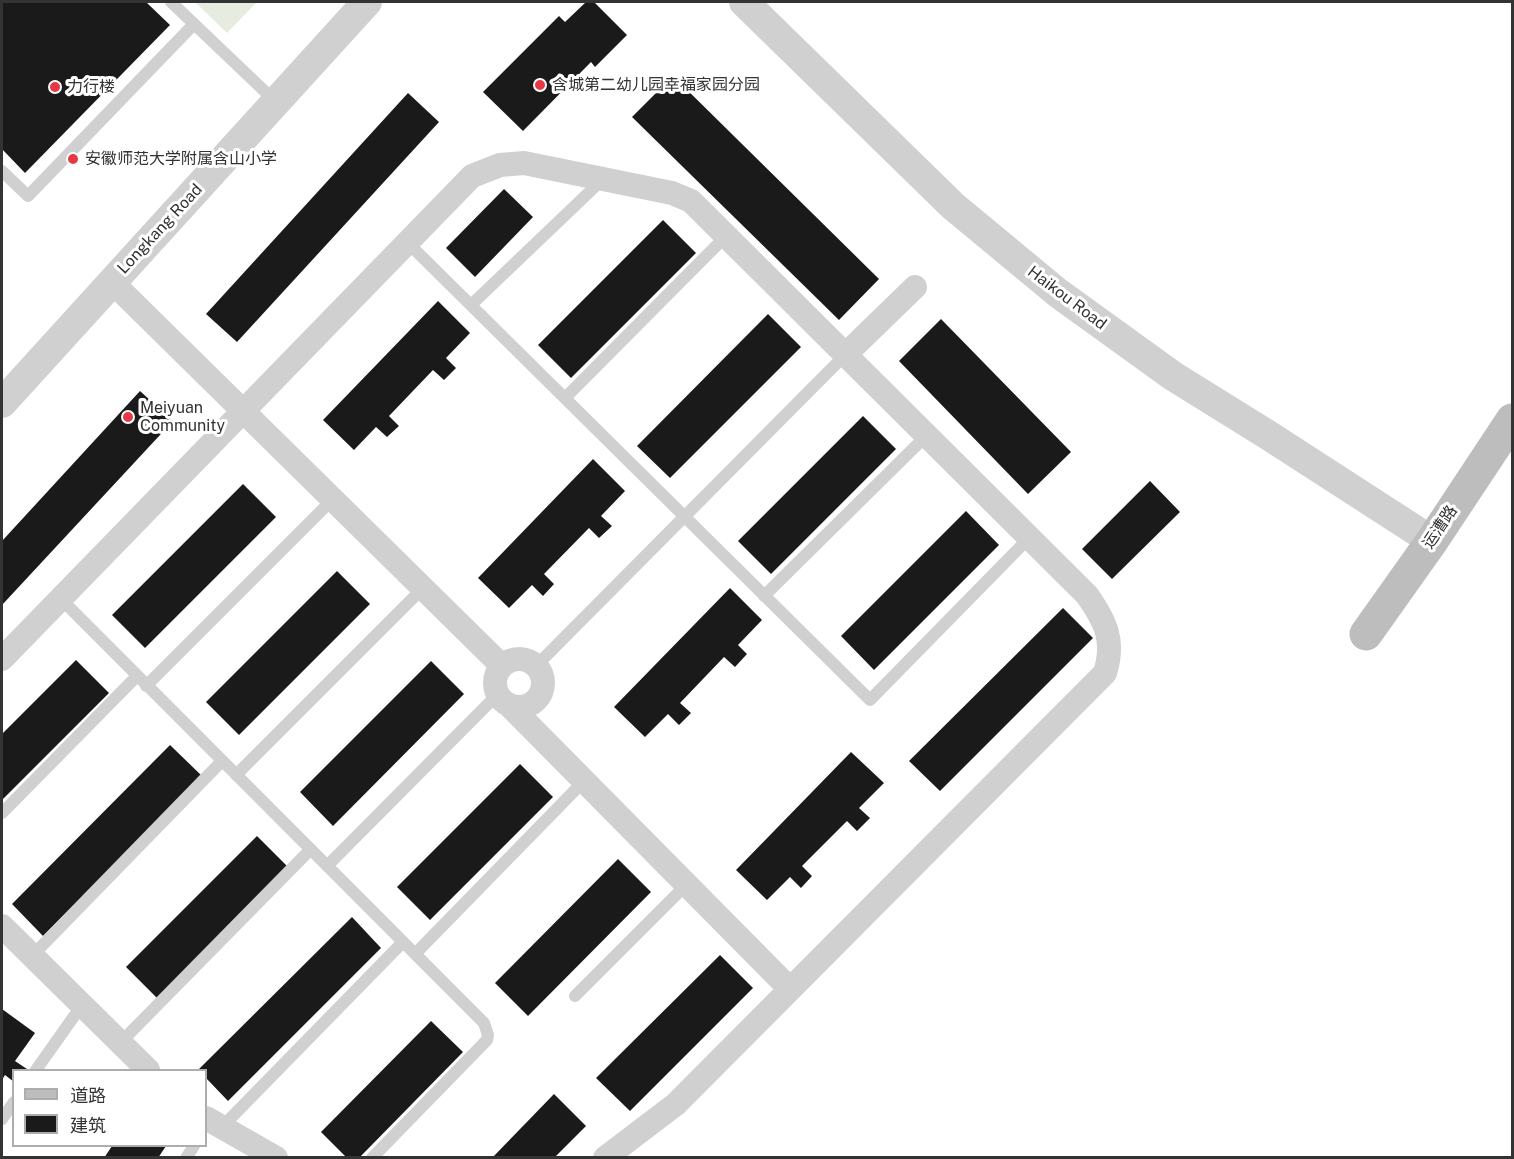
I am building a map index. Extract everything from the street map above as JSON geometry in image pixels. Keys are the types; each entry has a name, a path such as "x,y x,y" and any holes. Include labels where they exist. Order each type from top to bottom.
{"main road":[{"name":"运漕路","path":"1366,634 1432,541 1512,420"}],"street":[{"name":"Longkang Road","path":"2,403 367,2"},
{"name":"Haikou Road","path":"744,2 953,206 1058,293 1173,376 1432,541"},
{"path":"2,659 472,176 500,165 524,163 672,193 691,201 1087,595 1097,609 1109,639 1110,656 1105,673 676,1104 605,1158"},
{"path":"112,282 502,666"},
{"path":"845,355 915,287"},
{"path":"503,699 523,707 536,700 543,686 543,679 536,666 523,659 508,662 502,666 495,680 503,699 789,988"},
{"path":"2,926 146,1069"},
{"path":"211,1123 276,1158"}],"lane":[{"path":"171,2 277,102"},
{"path":"2,171 28,196 194,24"},
{"path":"471,305 603,179"},
{"path":"565,398 726,236"},
{"path":"407,242 870,700 1029,538"},
{"path":"536,666 845,355"},
{"path":"764,596 926,436"},
{"path":"146,686 333,499"},
{"path":"236,775 423,588"},
{"path":"60,598 484,1023 488,1035 487,1040 372,1158"},
{"path":"2,813 136,676"},
{"path":"327,866 503,699"},
{"path":"32,956 222,761"},
{"path":"415,954 584,781"},
{"path":"120,1043 310,849"},
{"path":"575,996 687,884"},
{"path":"211,1123 403,942"},
{"path":"37,1069 82,1005"},
{"path":"2,1119 12,1105"}],"shaded area":[{"path":"195,2 257,2 227,33"}],"building":[{"name":"力行楼","path":"2,2 146,2 170,25 25,173 2,149"},
{"path":"586,2 594,2 627,35 595,67 591,62 523,131 483,92 559,16 565,22"},
{"path":"673,76 879,279 839,320 632,117"},
{"path":"408,93 439,122 237,342 206,314"},
{"path":"504,189 533,217 475,277 446,248"},
{"path":"663,220 696,253 571,378 538,345"},
{"path":"438,301 470,333 446,358 456,368 444,380 433,370 389,416 399,426 387,437 376,427 354,450 323,420"},
{"path":"768,314 801,347 670,478 637,446"},
{"path":"941,319 1071,452 1028,494 899,361"},
{"path":"140,391 173,421 2,605 2,541"},
{"path":"863,416 896,449 771,574 738,541"},
{"path":"593,459 625,491 601,516 612,526 599,538 589,528 544,574 554,584 543,596 532,585 509,608 478,578"},
{"path":"1150,481 1180,512 1112,579 1082,549"},
{"path":"243,484 276,517 145,648 112,615"},
{"path":"966,511 999,545 874,670 841,636"},
{"path":"337,571 370,604 239,735 206,702"},
{"path":"730,588 762,620 738,645 747,654 735,667 724,657 680,703 691,713 679,725 668,714 645,737 614,707"},
{"path":"1063,608 1093,638 940,791 909,761"},
{"path":"76,660 109,693 2,800 2,734"},
{"path":"431,661 464,694 333,826 300,792"},
{"path":"170,745 202,776 43,936 12,904"},
{"path":"851,752 884,783 859,808 870,818 857,831 847,821 802,866 812,876 801,888 790,877 767,900 736,870"},
{"path":"520,764 553,797 430,920 397,887"},
{"path":"257,836 290,869 159,1000 126,967"},
{"path":"618,859 651,892 528,1016 495,983"},
{"path":"352,917 381,948 228,1101 207,1079 207,1069 199,1069"},
{"path":"720,955 753,988 630,1111 596,1078"},
{"path":"2,1009 35,1033 15,1061 27,1069 12,1069 12,1080 5,1075 2,1080"},
{"path":"431,1021 463,1052 359,1158 347,1158 321,1132"},
{"path":"554,1094 586,1126 554,1158 492,1158"},
{"path":"111,1147 165,1147 158,1158 104,1158"}],"place":[{"name":"含城第二幼儿园幸福家园分园","path":"540,85"},
{"name":"力行楼","path":"55,87"},
{"name":"安徽师范大学附属含山小学","path":"73,159"},
{"name":"Meiyuan Community","path":"128,417"}]}
